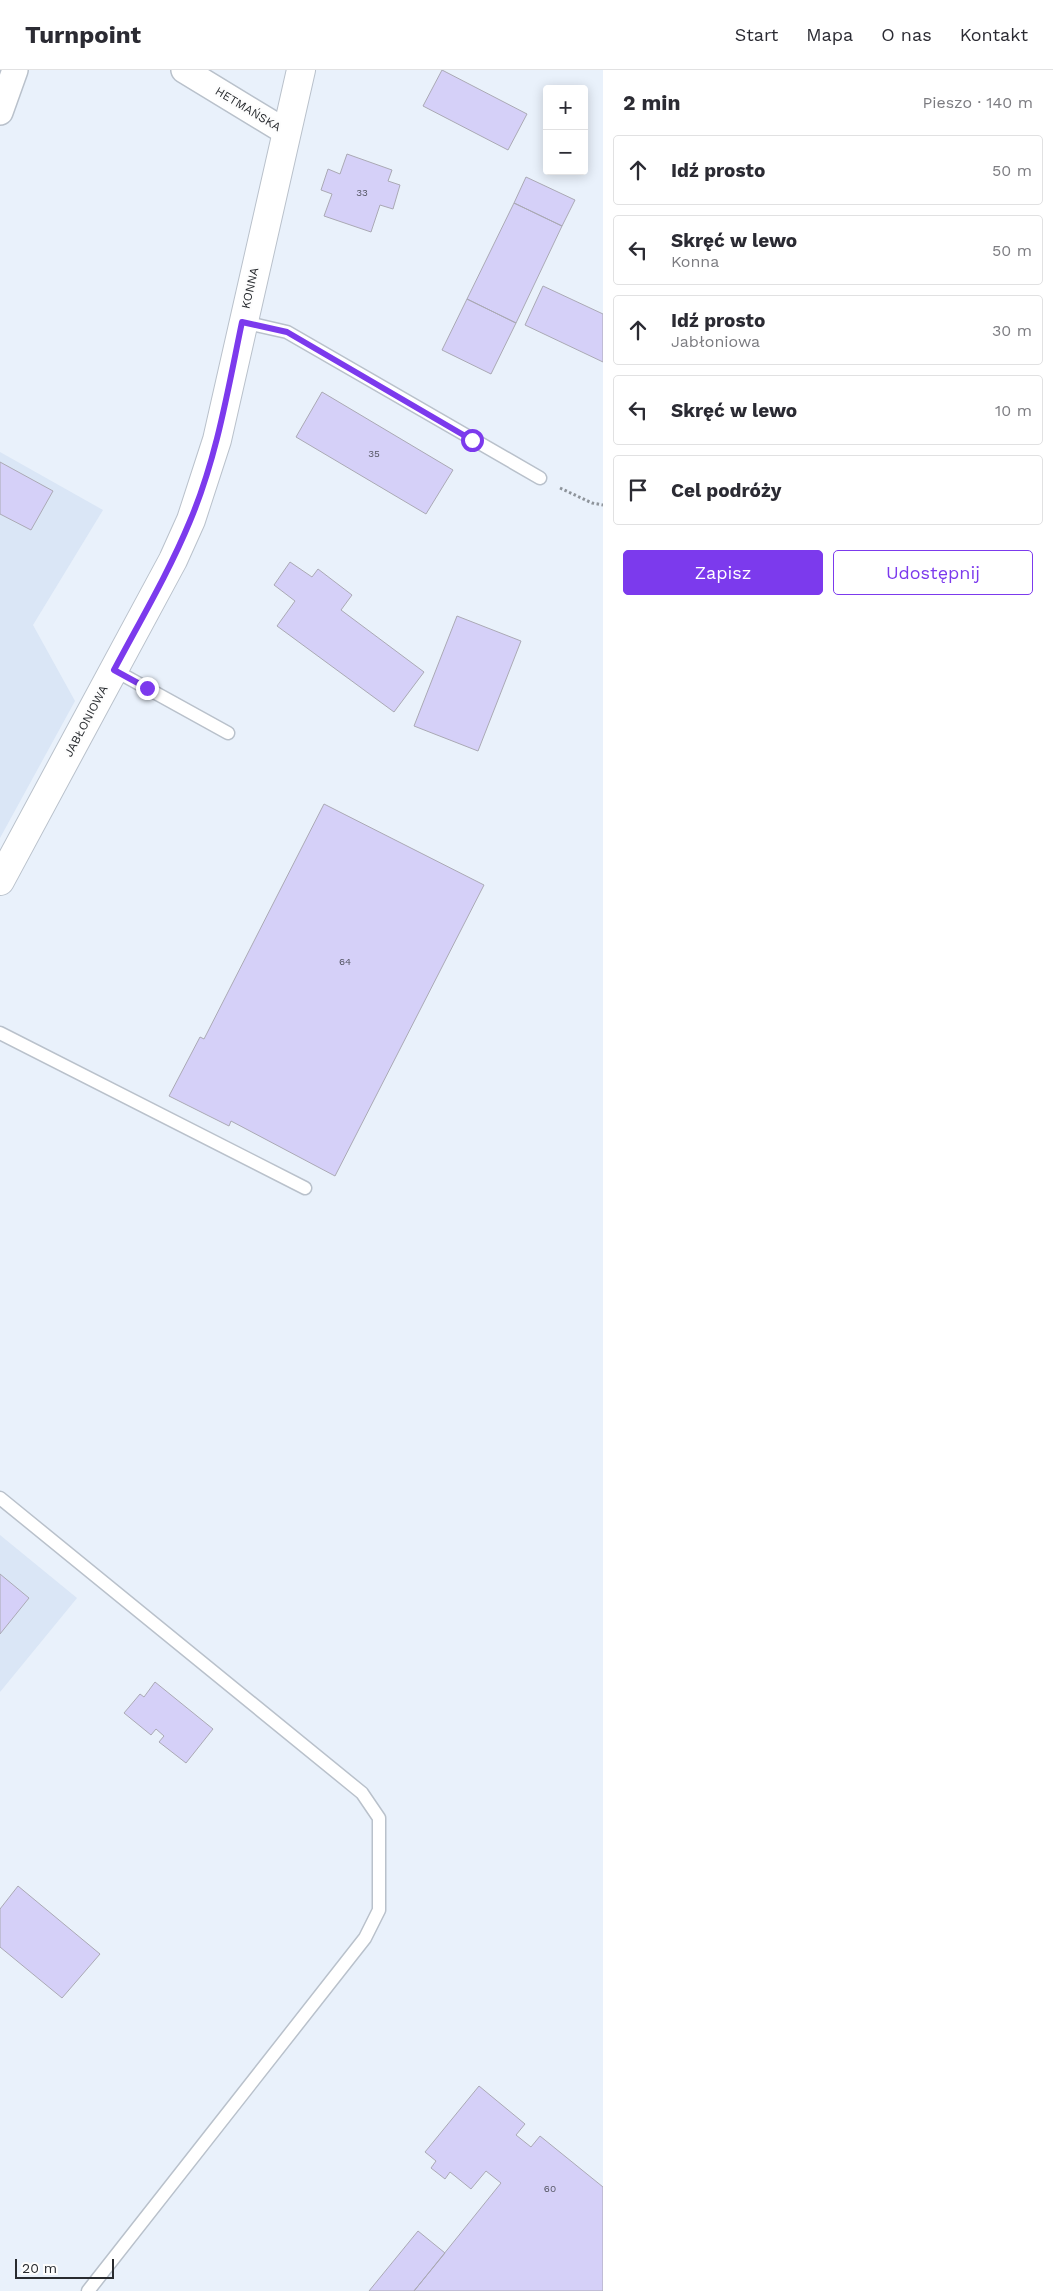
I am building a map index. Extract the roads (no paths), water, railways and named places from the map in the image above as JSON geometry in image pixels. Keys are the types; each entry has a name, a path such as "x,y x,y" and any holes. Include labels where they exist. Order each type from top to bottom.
{"street":[{"path":"0,112 15,70"},
{"name":"HETMAŃSKA","path":"184,70 286,132"},
{"name":"KONNA","path":"173,560 191,520 214,449 301,70"},
{"name":"JABŁONIOWA","path":"0,881 173,560"}],"lane":[{"path":"242,322 287,332 540,478"},
{"path":"114,670 228,733"},
{"path":"0,1033 305,1188"},
{"path":"0,1498 362,1793 379,1818 379,1910 364,1938 88,2291"}]}
